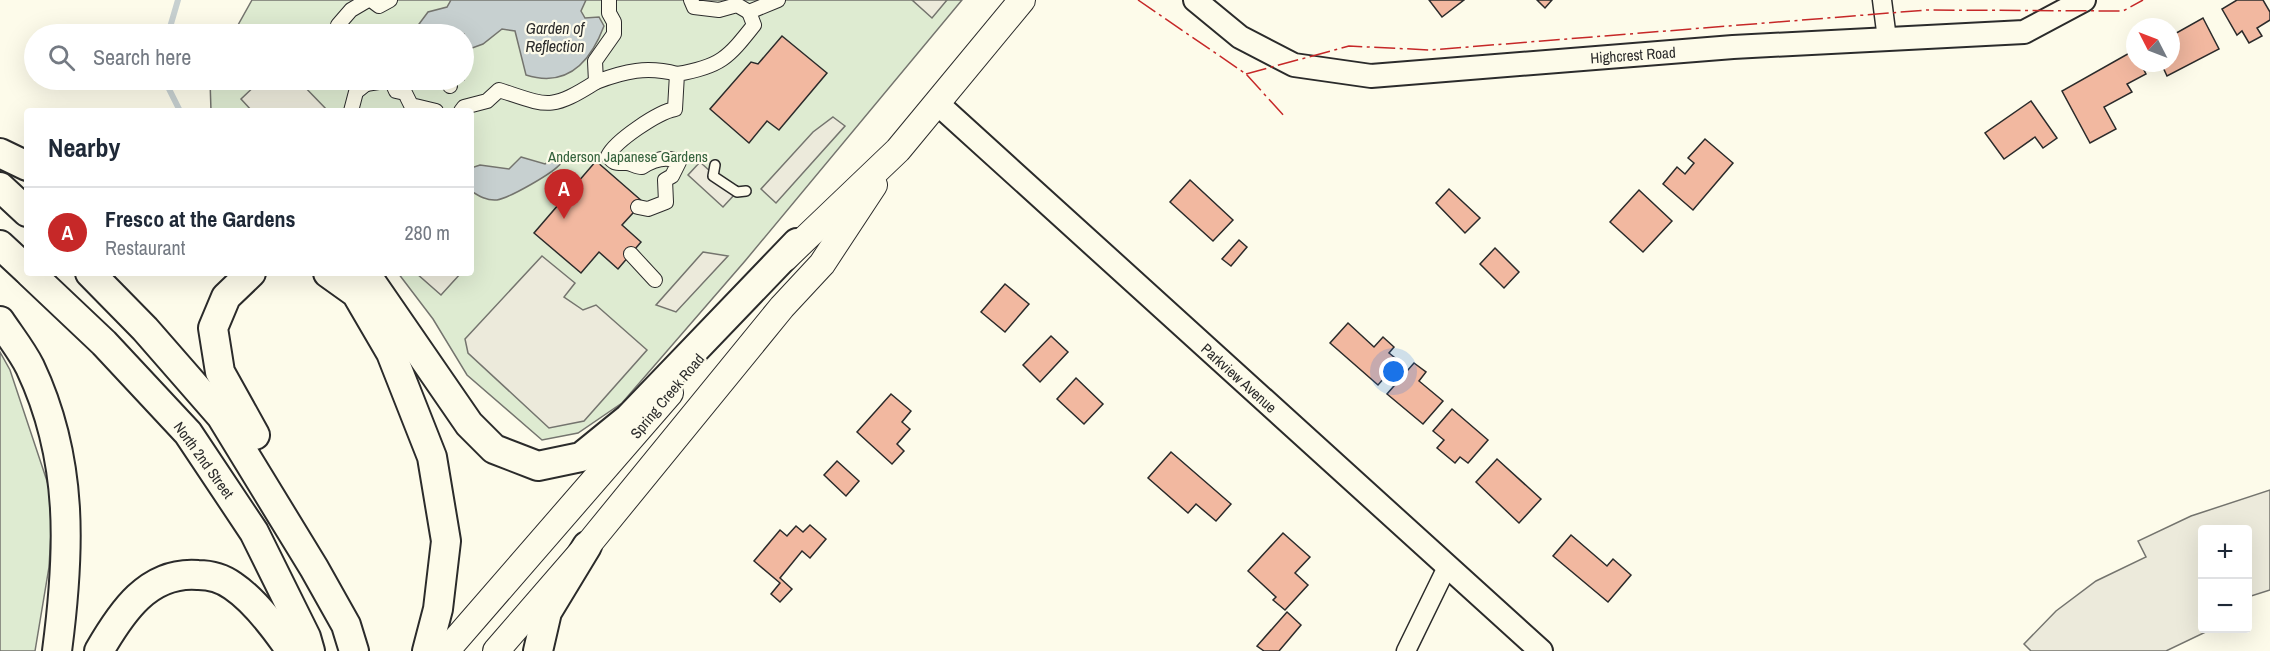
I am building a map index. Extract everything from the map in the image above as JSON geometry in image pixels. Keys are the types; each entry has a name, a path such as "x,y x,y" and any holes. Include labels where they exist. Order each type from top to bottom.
{"main road":[{"name":"Spring Creek Road","path":"446,651 797,243 898,150 1022,0"},
{"name":"Spring Creek Road","path":"496,651 587,546 782,308 822,264 898,150"},
{"path":"0,153 24,165"},
{"path":"0,187 24,209"},
{"path":"367,276 469,424 494,449 538,466 581,457 629,418 797,243"},
{"name":"North 2nd Street","path":"0,245 24,268"},
{"name":"North 2nd Street","path":"32,276 104,343 188,433 254,532 306,636 310,651"},
{"path":"93,276 145,329 221,416 314,568 350,638"},
{"path":"248,276 226,297 213,328 220,372 333,571 350,638"},
{"path":"332,276 356,293 392,353 432,457 446,540 438,609 427,651"},
{"path":"0,321 30,367 56,439 67,504 65,591 57,651"},
{"path":"538,651 547,612 587,546"},
{"path":"99,651 116,620 139,595 160,580 187,574 212,576 233,586 291,651"}],"street":[{"path":"340,24 351,10 369,0 379,6 390,0"},
{"path":"596,82 595,61 614,34 614,22 609,13 609,0"},
{"path":"691,0 694,7 720,10 778,0"},
{"name":"Highcrest Road","path":"1195,0 1240,37 1294,65 1371,76 1723,48 2024,32 2084,0"},
{"path":"1882,0 1887,39"},
{"path":"463,108 487,101 498,90 528,101 552,104 569,100 596,82 627,70 644,68 677,74 704,69 730,55 754,25 741,6"},
{"path":"638,207 648,208 666,202 665,180 672,176 679,162 672,158 642,167 627,163 619,165 612,162 608,156 613,145 664,111 675,109 677,74"},
{"path":"351,108 351,101 358,90"},
{"path":"396,90 405,93 411,105 424,108"},
{"name":"Parkview Avenue","path":"938,104 1541,651"},
{"path":"631,254 654,280"},
{"path":"1406,651 1447,567"}],"lane":[{"path":"715,165 713,176 737,192 746,191"}],"green space":[{"name":"Anderson Japanese Gardens","path":"252,0 962,0 745,261 622,403 578,433 542,440 467,375 433,319 400,276 474,276 474,108 211,108 210,90 474,90 474,24 239,24"},
{"path":"0,352 10,370 53,499 49,567 35,651 0,651"}],"shaded area":[{"path":"912,0 947,0 932,18"},
{"path":"250,90 308,90 325,108 249,108 241,99"},
{"path":"833,117 845,126 776,203 761,189 813,132"},
{"path":"700,162 735,194 723,207 688,175"},
{"path":"703,252 728,256 676,312 656,305"},
{"path":"542,256 575,283 564,297 583,310 596,305 647,350 584,421 549,428 468,353 465,339"},
{"path":"419,276 458,276 441,295"},
{"path":"2270,490 2270,590 2252,596 2252,525 2198,525 2198,633 2204,633 2166,651 2031,651 2024,644 2056,611 2096,581 2146,557 2138,541 2191,516"}],"water":[{"name":"Garden of Reflection","path":"451,0 586,0 581,11 585,18 599,17 604,26 592,51 575,69 554,78 541,78 526,75 515,31 502,29 483,44 474,47 474,24 419,24 428,12 447,7"},
{"path":"521,157 545,164 556,157 561,163 541,179 503,198 490,200 474,193 474,167 480,165 509,169"}],"building":[{"path":"1429,0 1464,0 1442,17"},
{"path":"1537,0 1552,0 1545,8"},
{"path":"2237,0 2263,0 2270,12 2270,20 2257,28 2262,36 2249,43 2242,31 2237,35 2222,9"},
{"path":"2203,18 2219,49 2180,69 2180,31"},
{"path":"782,36 827,73 779,130 767,121 749,143 710,109 751,62 758,64"},
{"path":"2126,55 2126,72 2145,72 2146,74 2127,84 2132,92 2104,107 2116,129 2090,143 2062,91"},
{"path":"2031,101 2057,138 2043,148 2035,137 2004,159 1985,133"},
{"path":"1705,139 1733,163 1693,210 1663,184 1677,167 1685,174 1694,163 1688,158"},
{"path":"596,161 643,202 622,225 641,242 618,269 599,252 581,273 534,233"},
{"path":"1190,180 1233,220 1213,241 1170,202"},
{"path":"1449,189 1480,218 1465,233 1436,203"},
{"path":"1639,190 1672,221 1643,252 1610,222"},
{"path":"1239,240 1247,247 1231,266 1222,259"},
{"path":"1495,248 1519,272 1504,288 1480,264"},
{"path":"1005,284 1029,304 1005,332 981,312"},
{"path":"1348,323 1374,347 1383,337 1394,347 1389,353 1399,361 1378,385 1330,343"},
{"path":"1051,336 1068,352 1040,382 1023,365"},
{"path":"1414,363 1426,372 1419,381 1443,401 1423,424 1387,394"},
{"path":"1076,378 1103,404 1084,424 1057,399"},
{"path":"891,394 911,411 902,422 910,429 897,444 904,451 892,464 857,432"},
{"path":"1452,409 1488,440 1468,463 1460,457 1455,463 1437,448 1444,440 1433,431"},
{"path":"1171,452 1231,504 1216,521 1196,504 1188,513 1148,478"},
{"path":"1497,459 1541,499 1519,523 1476,482"},
{"path":"837,461 859,481 846,496 824,475"},
{"path":"810,525 826,539 810,558 802,551 780,578 792,589 780,602 771,594 780,583 754,561 780,530 787,536 796,526 803,532"},
{"path":"1283,533 1310,557 1295,573 1308,585 1285,610 1273,600 1276,597 1248,571"},
{"path":"1571,535 1607,566 1613,559 1631,575 1608,602 1553,556"},
{"path":"1287,612 1301,625 1279,651 1264,651 1257,646"}],"waterway":[{"path":"171,24 178,0"},
{"path":"170,90 178,108"}],"power":[{"path":"1138,0 1246,74 1286,118"},
{"path":"1246,74 1349,46 1430,50 1927,10 2123,11 2143,0"}],"place":[{"name":"Fresco at the Gardens","path":"564,219"}]}
